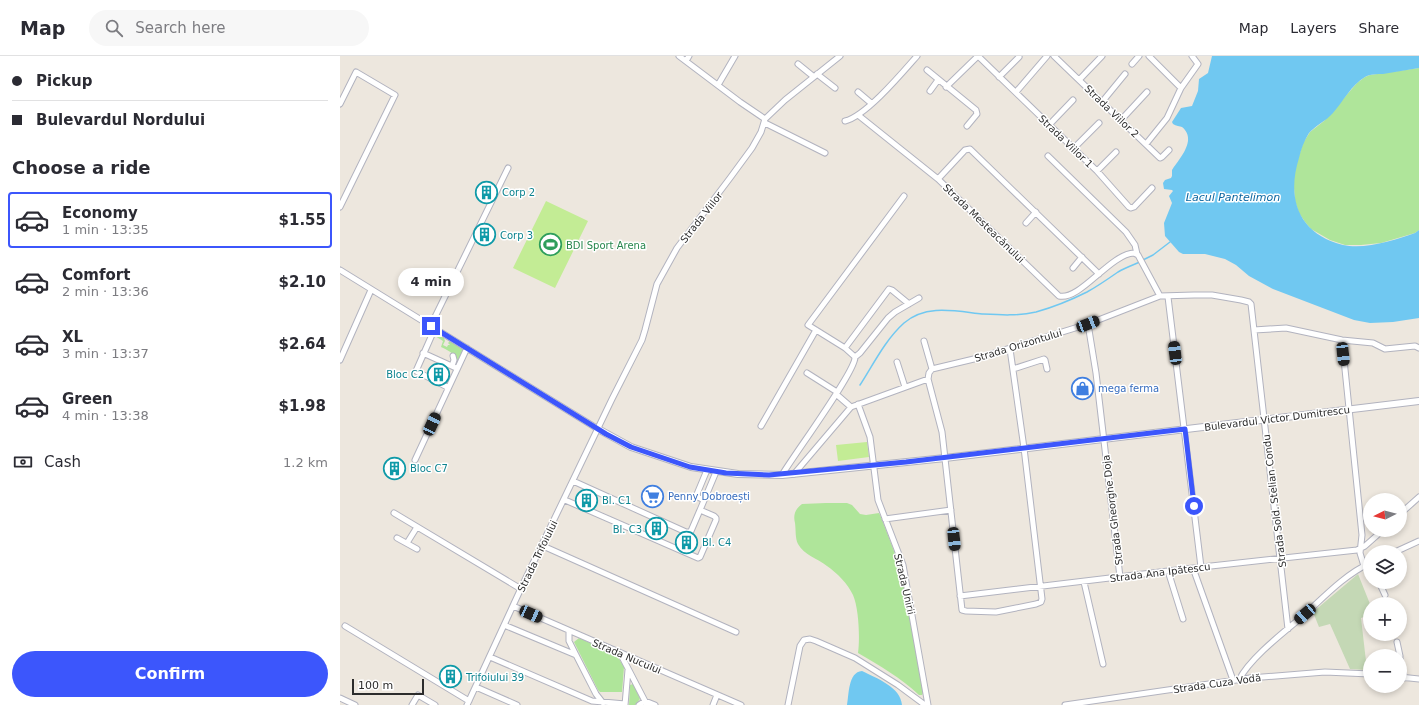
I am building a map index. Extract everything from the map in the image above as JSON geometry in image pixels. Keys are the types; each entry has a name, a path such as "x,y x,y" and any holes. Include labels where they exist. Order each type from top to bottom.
{"street":[{"path":"679,56 765,121 825,153"},
{"path":"686,61 689,56"},
{"path":"718,86 735,56"},
{"path":"765,121 840,56"},
{"path":"845,121 858,115 896,79 917,56"},
{"path":"946,87 978,56"},
{"name":"Strada Viilor 1","path":"978,56 1074,148 1130,207 1136,205 1152,188"},
{"path":"1016,92 1047,56"},
{"name":"Strada Viilor 2","path":"1054,56 1160,158 1169,150"},
{"path":"1079,80 1102,56"},
{"path":"1132,64 1139,56"},
{"path":"1149,56 1181,88"},
{"path":"1146,144 1167,118 1181,88 1198,64 1192,56"},
{"path":"1000,77 1019,57"},
{"path":"798,64 835,88"},
{"path":"927,70 977,112 976,116 967,126"},
{"path":"340,104 356,72 396,95 340,207"},
{"path":"1102,102 1125,74"},
{"path":"930,91 938,80"},
{"path":"858,92 871,103"},
{"path":"1121,120 1147,92"},
{"name":"Strada Viilor 2","path":"1050,125 1073,100"},
{"path":"858,115 938,179"},
{"name":"Strada Viilor","path":"598,429 642,340 657,284 676,248 741,164 757,141 765,121"},
{"name":"Strada Viilor 2","path":"1074,148 1099,123"},
{"name":"Strada Mesteacănului","path":"1099,274 969,148 965,150 938,179 1059,296 1065,296 1076,291 1099,274 1118,258 1130,253 1138,254"},
{"path":"1097,171 1116,152"},
{"path":"1048,156 1126,232 1135,245 1138,254 1160,296"},
{"path":"448,387 416,371 433,327 508,168"},
{"path":"855,356 808,325 904,196"},
{"path":"1026,223 1036,212"},
{"path":"1073,268 1082,258"},
{"path":"340,270 598,429"},
{"path":"845,348 889,289 909,304"},
{"path":"340,360 371,290"},
{"name":"Strada Orizontului","path":"932,369 1010,349 1088,324 1160,296 1204,295 1249,302"},
{"path":"1168,297 1201,567"},
{"path":"855,356 860,354 888,318 895,312 919,298"},
{"name":"Strada Sold. Stelian Condu","path":"1249,302 1251,304 1288,629"},
{"name":"Strada Gheorghe Doja","path":"1088,324 1096,373 1120,577"},
{"path":"1254,330 1286,328 1342,340 1373,343 1385,349 1415,346 1419,347"},
{"path":"761,426 816,330"},
{"path":"1342,340 1362,535 1360,556 1363,564"},
{"path":"794,474 851,407 928,377 932,369 924,341"},
{"path":"415,460 467,348"},
{"path":"928,377 940,422 962,608 964,611 1000,611 1040,603 1042,599 1041,587 1010,349"},
{"path":"423,353 454,367 454,360 452,356"},
{"path":"782,475 836,393 856,360 855,356"},
{"path":"1012,369 1044,359 1047,369"},
{"path":"897,362 905,387"},
{"path":"807,373 836,393 851,407"},
{"name":"Bulevardul Victor Dumitrescu","path":"598,429 631,447 676,463 716,472 782,475 945,458 1419,401"},
{"name":"Strada Unirii","path":"858,404 870,437 876,493 902,565 923,705"},
{"name":"Strada Trifoiului","path":"468,703 598,429"},
{"path":"704,500 698,497 697,493 707,470"},
{"path":"573,481 688,533 691,530 716,472"},
{"path":"1407,508 1419,497"},
{"path":"564,500 698,558 700,557 716,519 714,516 700,510"},
{"path":"885,519 951,510"},
{"path":"394,513 521,589"},
{"path":"407,543 417,527"},
{"path":"1360,550 1375,537"},
{"path":"397,538 417,549"},
{"path":"1407,546 1419,541"},
{"path":"543,546 736,632"},
{"name":"Strada Ana Ipătescu","path":"960,596 1201,567 1360,550"},
{"path":"1239,680 1250,664 1288,629 1345,579 1363,567"},
{"path":"1193,568 1233,680"},
{"path":"1168,571 1183,619"},
{"path":"1084,582 1103,664"},
{"path":"1382,589 1385,595"},
{"name":"Strada Nucului","path":"513,606 741,705"},
{"path":"504,625 576,655"},
{"path":"346,626 468,703"},
{"path":"569,631 569,641 596,694 604,704"},
{"path":"788,705 800,646 804,640 810,639 855,658 898,685 923,705"},
{"path":"1397,642 1398,649"},
{"path":"620,653 646,703"},
{"path":"490,656 592,701 604,704 625,704 628,668"},
{"name":"Strada Cuza Vodă","path":"1065,705 1233,680 1325,672 1363,674"},
{"path":"1407,678 1419,679"},
{"path":"476,687 517,705"},
{"path":"412,705 418,695 435,705"},
{"path":"713,705 717,695"},
{"path":"340,698 355,705"},
{"path":"639,705 646,703 655,705"}],"green space":[{"path":"1419,68 1419,230 1415,233 1381,243 1345,245 1330,240 1311,229 1299,213 1295,201 1294,188 1294,172 1303,143 1310,132 1324,121 1357,83 1365,77"},
{"name":"BDI Sport Arena","path":"546,201 588,221 555,288 513,268"},
{"path":"436,334 444,338 445,341 443,345 447,347 450,345 448,343 450,341 465,351 461,354 456,365 454,356 441,347 443,341 435,336"},
{"path":"867,442 869,457 838,461 836,445"},
{"path":"847,503 852,505 860,514 866,515 879,513 881,517 899,564 903,580 923,693 922,695 919,695 897,677 858,653 858,616 851,591 835,572 807,554 797,542 794,517 796,510 802,504"},
{"path":"1358,574 1367,597 1363,597 1363,617 1361,618 1365,649 1363,649 1363,670 1350,669 1330,624 1319,627 1313,612"},
{"path":"579,638 616,654 624,667 622,692 600,692 598,690 574,642"},
{"path":"633,684 640,699 635,705 629,705 630,685"}],"water":[{"name":"Lacul Pantelimon","path":"1212,56 1419,56 1419,68 1371,75 1360,80 1333,113 1309,133 1304,142 1295,173 1294,187 1300,213 1306,223 1316,233 1328,240 1343,245 1352,246 1380,244 1407,236 1419,230 1419,318 1393,322 1370,323 1354,320 1273,289 1249,276 1236,265 1225,259 1205,254 1183,254 1179,252 1165,236 1164,223 1172,203 1169,196 1173,191 1164,189 1163,183 1165,180 1171,178 1172,170 1185,150 1188,138 1182,127 1174,125 1172,122 1181,108 1192,106 1198,91 1199,79 1208,73"},
{"path":"862,671 881,680 893,688 901,699 902,705 847,705 850,685 854,675 857,672"}],"waterway":[{"path":"1143,260 1153,255 1170,242"},
{"path":"860,385 880,353 897,330 904,323 922,313 941,310 1003,315 1036,312 1069,301 1118,272 1140,262"}],"place":[{"name":"Corp 2","path":"486,192"},
{"name":"Corp 3","path":"484,235"},
{"name":"BDI Sport Arena","path":"550,245"},
{"name":"Bloc C2","path":"439,374"},
{"name":"mega ferma","path":"1083,388"},
{"name":"Bloc C7","path":"394,468"},
{"name":"Penny Dobroești","path":"652,496"},
{"name":"Bl. C1","path":"587,500"},
{"name":"Bl. C3","path":"657,529"},
{"name":"Bl. C4","path":"687,542"},
{"name":"Trifoiului 39","path":"450,677"}],"route":[{"path":"431,326 606,434 631,447 690,467 738,474 782,475 933,459 1185,429 1194,506"}]}
